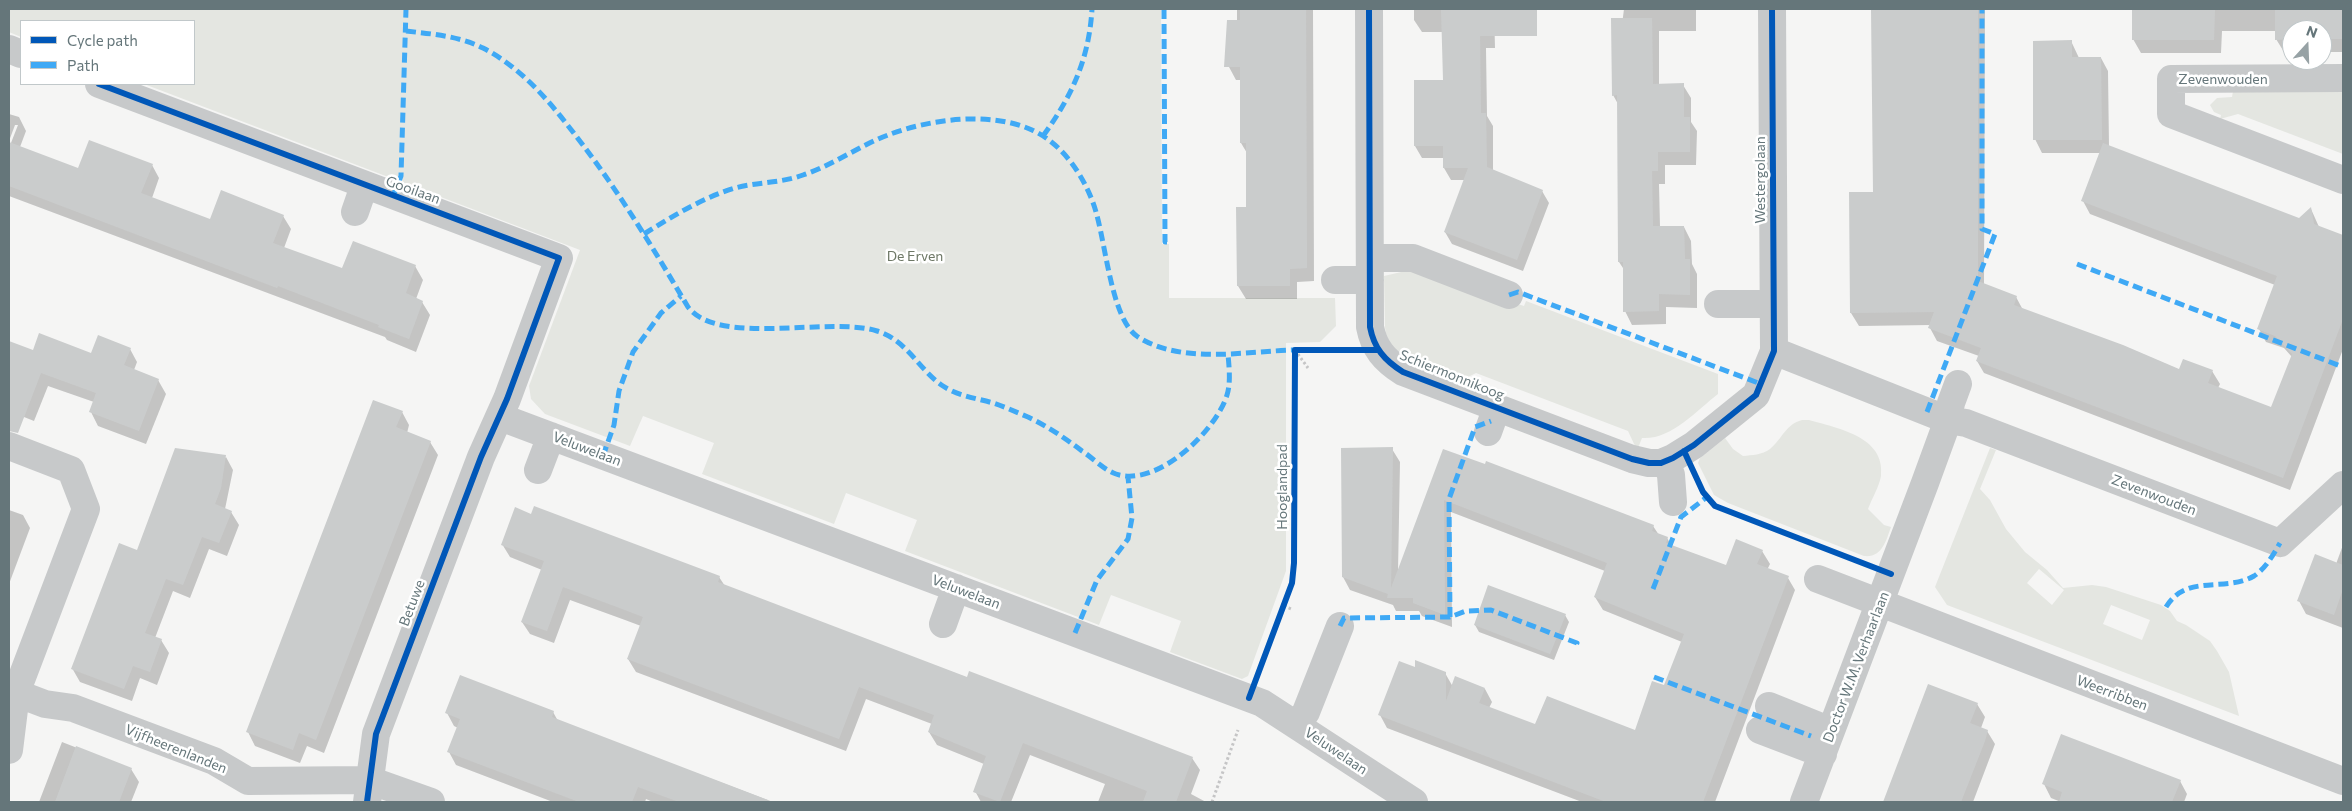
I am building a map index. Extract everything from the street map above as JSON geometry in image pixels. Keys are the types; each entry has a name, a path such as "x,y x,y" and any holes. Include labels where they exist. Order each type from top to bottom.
{"street":[{"name":"Schiermonnikoog","path":"1369,9 1370,327 1374,342 1382,356 1403,372 1492,420 1644,463 1666,461 1694,444 1756,395 1774,351"},
{"name":"Westergolaan","path":"1772,9 1774,351"},
{"name":"Zevenwouden","path":"2343,78 2171,79 2171,114 2343,180"},
{"name":"Gooilaan","path":"102,85 364,186 559,258 500,417"},
{"path":"355,212 364,186"},
{"path":"1335,280 1413,258 1509,295"},
{"path":"1718,304 1773,304"},
{"path":"1774,351 1948,420"},
{"name":"Doctor W.M. Verhaarlaan","path":"1804,802 1948,420 1951,403 1958,384"},
{"name":"Veluwelaan","path":"500,417 1266,705 1414,802"},
{"name":"Betuwe","path":"368,791 376,734 481,457 500,417"},
{"name":"Zevenwouden","path":"1948,420 1966,423 2280,543 2343,485"},
{"path":"538,470 551,436"},
{"path":"9,446 71,470 86,509 16,693 9,750"},
{"path":"1666,461 1671,475 1673,502"},
{"name":"Weerribben","path":"1818,579 2343,781"},
{"path":"943,624 956,588"},
{"path":"1297,725 1306,712 1340,626"},
{"name":"Vijfheerenlanden","path":"16,693 45,704 73,708 214,761 248,782 368,791"},
{"path":"1765,718 1827,742"},
{"path":"368,791 431,802"}],"path":[{"path":"1295,350 1303,350"},
{"path":"1294,366 1295,350"},
{"path":"1295,350 1308,368"},
{"path":"1280,615 1285,603 1291,609"},
{"path":"1212,802 1241,722"}],"green space":[{"name":"De Erven","path":"9,9 1161,9 1162,244 1169,244 1169,298 1335,298 1336,326 1320,342 1286,343 1286,571 1248,676 1242,679 1170,652 1181,621 1111,595 1099,625 905,551 917,520 846,493 834,524 702,474 714,443 643,416 630,446 545,414 531,399 529,386 580,250 147,85 195,85 195,20 20,20 20,37 9,32"},
{"path":"2233,91 2343,91 2343,154 2238,114 2220,119 2221,115 2214,112 2210,105 2217,98 2232,97"},
{"path":"1410,270 1512,309 1515,303 1524,306 1526,301 1718,374 1718,394 1673,429 1653,437 1642,438 1638,448 1635,446 1628,431 1476,373 1462,380 1427,368 1404,357 1394,349 1388,339 1385,327 1384,276"},
{"path":"1802,420 1832,426 1857,436 1868,443 1876,452 1880,462 1881,476 1868,509 1884,525 1891,527 1882,548 1875,554 1864,556 1728,503 1714,495 1698,463 1700,458 1725,438 1733,449 1743,456 1764,452 1770,449 1792,425"},
{"path":"1990,448 1996,450 1980,489 1990,500 2006,529 2025,552 2047,570 2063,588 2092,585 2106,587 2161,605 2170,611 2177,621 2210,641 2229,672 2239,716 1947,605 1935,587","holes":["2039,569 2064,590 2052,605 2027,583","2111,605 2150,620 2142,640 2103,624"]}],"building":[{"path":"1240,9 1306,9 1307,268 1290,269 1290,286 1237,286 1236,207 1246,207 1246,143 1240,143 1240,67 1224,67 1227,20 1240,20"},
{"path":"1441,9 1537,9 1537,36 1480,36 1481,113 1486,113 1487,167 1543,190 1517,260 1444,232 1468,168 1443,168 1443,146 1414,146 1414,80 1443,80"},
{"path":"1871,9 1978,9 1978,281 2017,296 2014,305 2123,345 2179,369 2183,359 2213,370 2208,383 2271,407 2292,354 2275,336 2257,329 2277,276 2081,201 2103,143 2299,218 2311,207 2314,224 2343,235 2343,319 2283,478 1976,361 1981,348 1928,328 1934,312 1850,313 1849,192 1873,192"},
{"path":"2132,9 2215,9 2214,40 2132,40"},
{"path":"2275,9 2342,9 2342,39 2332,39 2332,20 2282,20 2282,40 2275,40"},
{"path":"1611,18 1652,18 1653,84 1684,83 1684,117 1690,117 1690,152 1658,152 1658,171 1652,171 1653,226 1684,226 1685,259 1690,259 1690,295 1659,294 1659,311 1623,312 1623,262 1618,262 1617,95 1612,96"},
{"path":"2072,40 2072,57 2101,57 2102,140 2033,140 2033,41"},
{"path":"89,140 153,164 141,193 210,219 221,190 284,215 273,243 342,268 353,241 416,265 406,293 423,301 409,339 378,327 379,325 278,286 277,288 9,186 9,142 78,168"},
{"path":"39,333 91,353 98,335 131,348 124,365 159,379 139,431 89,412 96,393 41,373 18,433 9,431 9,341 33,350"},
{"path":"373,400 403,411 396,427 431,441 316,740 299,733 293,750 246,732"},
{"path":"1393,447 1391,588 1443,449 1485,464 1486,461 1654,525 1652,531 1668,537 1666,543 1726,565 1736,539 1763,550 1757,564 1789,576 1703,802 1606,802 1378,715 1399,661 1415,667 1415,660 1446,672 1446,701 1455,676 1485,688 1479,703 1535,724 1547,696 1635,730 1652,681 1664,685 1684,634 1594,597 1607,563 1444,500 1445,615 1413,603 1413,598 1387,598 1388,594 1342,577 1341,448"},
{"path":"175,448 226,455 221,488 215,504 232,511 219,543 202,537 183,585 166,579 145,633 162,639 150,672 133,666 124,689 71,669 119,543 137,550"},
{"path":"534,506 720,576 718,582 967,677 969,671 1193,757 1176,802 1143,802 1147,791 1023,743 1000,802 973,792 986,756 928,732 934,715 859,687 839,739 627,659 643,617 563,587 547,631 521,622 544,561 501,545 515,507 531,514"},
{"path":"2315,554 2343,565 2343,589 2334,615 2297,601"},
{"path":"1488,585 1566,614 1550,654 1474,625"},
{"path":"460,675 554,711 552,717 768,800 768,802 679,802 638,787 632,802 579,802 447,752 460,719 445,713"},
{"path":"1928,684 1978,703 1970,723 1988,730 1985,741 1961,802 1883,802"},
{"path":"2061,734 2181,780 2172,802 2059,802 2062,792 2042,784"},
{"path":"76,746 132,768 119,802 55,802"}],"marked path":[{"path":"393,196 401,176 406,9"},
{"path":"1043,136 1062,106 1083,61 1092,9"},
{"path":"1164,9 1165,242 1170,242"},
{"path":"1927,412 1995,234 1982,229 1982,9"},
{"path":"406,31 445,36 474,44 497,56 523,76 556,111 591,156 635,220 688,307 703,319 724,326 749,328 857,327 877,331 897,341 943,386 1028,417 1062,437 1107,470 1116,474 1132,476 1149,473 1166,465 1198,440 1211,424 1221,409 1227,395 1229,385 1228,354"},
{"path":"644,234 688,208 723,192 743,186 787,180 803,175 825,166 877,139 905,129 960,119 979,119 1015,124 1032,130 1052,142 1069,159 1082,179 1097,215 1114,294 1128,327 1138,337 1156,346 1194,354 1235,354 1295,350"},
{"path":"2077,264 2343,367"},
{"path":"1509,295 1518,292 1761,384"},
{"path":"603,456 614,425 619,391 633,352 661,313 681,296"},
{"path":"1450,617 1449,499 1475,427 1491,421"},
{"path":"1075,633 1097,580 1128,539 1132,518 1128,477"},
{"path":"1653,589 1681,517 1707,497"},
{"path":"2166,607 2184,590 2242,581 2254,576 2266,565 2280,543"},
{"path":"1340,626 1344,618 1450,617 1466,611 1491,610 1577,643 1575,646"},
{"path":"1654,677 1811,736"}],"cycle path":[{"path":"1369,9 1370,327 1377,347 1390,363 1403,372 1632,459 1649,463 1661,463 1694,445 1756,395 1774,351 1772,9"},
{"path":"102,85 559,258 507,399 481,457 376,734 367,802"},
{"name":"Hooglandpad","path":"1249,698 1292,583 1294,563 1295,350 1377,350"},
{"path":"1684,451 1703,492 1715,506 1891,574"}]}
